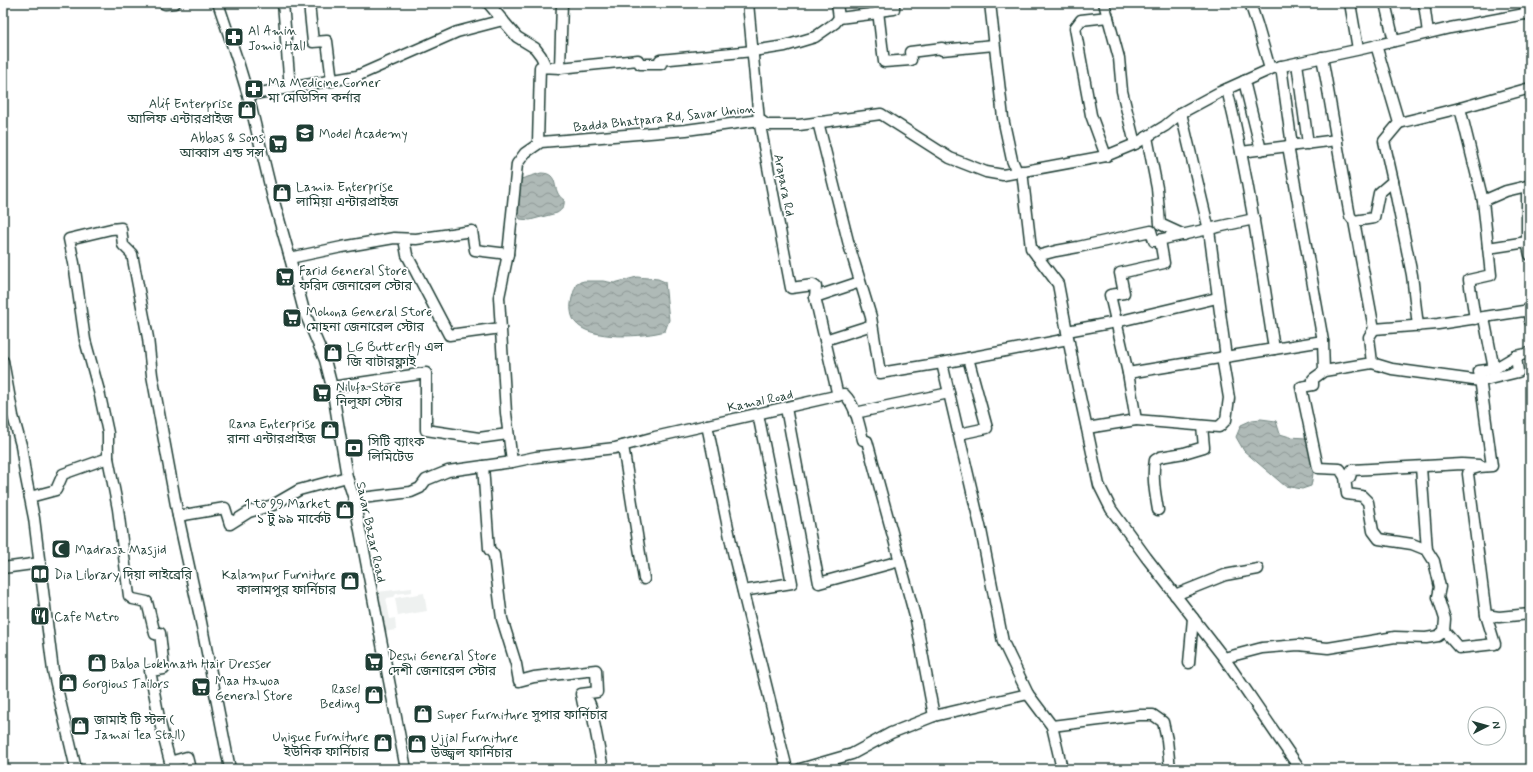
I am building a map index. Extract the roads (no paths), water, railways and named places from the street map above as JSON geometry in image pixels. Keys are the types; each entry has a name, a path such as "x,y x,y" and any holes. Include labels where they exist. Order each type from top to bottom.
{"street":[{"path":"162,3 175,3"},
{"name":"Savar Bazar Road","path":"218,3 248,95 273,198 304,311 325,360 332,387 347,478 354,499 406,769"},
{"path":"283,3 290,88"},
{"path":"309,3 313,42 327,41 332,81"},
{"path":"488,3 517,37 535,48 542,56 546,67"},
{"path":"560,68 562,3"},
{"name":"Arapara Rd","path":"748,3 759,120 791,288 813,285 816,288 815,297"},
{"path":"837,3 839,18"},
{"path":"894,3 894,9 878,10 884,62 911,60 910,52 942,48 942,50 994,45"},
{"path":"990,3 993,18 994,45 1003,118 1012,160 1019,172 1031,248 1058,284 1099,485 1111,510 1224,658 1300,769"},
{"path":"1104,3 1119,58 1122,91 1135,144"},
{"path":"1250,3 1270,69"},
{"path":"1350,3 1358,50"},
{"path":"1385,3 1394,41"},
{"path":"1424,3 1428,33"},
{"path":"1525,3 1528,14"},
{"path":"512,462 508,434 499,297 508,254 517,164 525,153 538,143 540,67 560,68 638,60 640,64 661,64 660,60 753,52 785,46 815,37 835,23 839,18 879,14"},
{"name":"Badda Bhatpara Rd, Savar Union","path":"538,143 557,140 686,130 759,120 767,125 799,125 881,114 950,158 986,172 1003,175 1106,156 1135,144 1165,126 1181,113 1270,69 1428,33 1528,14"},
{"path":"1106,156 1090,115 1075,28 1080,20 1108,17"},
{"path":"248,95 356,76 457,32 503,20"},
{"path":"1376,45 1399,123"},
{"path":"1322,57 1337,140 1338,156 1350,216 1354,221 1374,328 1369,337 1372,363"},
{"path":"1296,63 1308,144"},
{"path":"1281,66 1290,146 1323,341 1324,371"},
{"path":"1244,81 1261,150"},
{"path":"1418,326 1412,275 1384,141 1399,123 1460,108 1530,88"},
{"path":"1227,89 1254,219 1274,349"},
{"path":"1460,108 1483,201 1491,275 1469,280 1494,369"},
{"path":"1087,428 1136,420 1219,428 1226,420 1229,398 1208,230 1181,113"},
{"path":"818,122 849,245 872,325 880,373 968,358 1217,298"},
{"path":"1147,137 1156,188 1160,224 1184,235"},
{"path":"1241,152 1337,140"},
{"path":"1354,221 1374,218 1379,193 1392,181"},
{"path":"1483,201 1506,191 1529,186 1527,242 1530,255"},
{"path":"1037,256 1151,231 1154,241 1254,219"},
{"path":"190,769 187,757 170,762 160,723 150,671 164,669 160,633 155,634 147,602 133,599 129,596 118,510 108,458 108,433 99,391 85,340 69,239 111,229 121,228 123,245 132,254 148,338 152,375 178,516 203,631 230,769"},
{"path":"290,258 394,238 416,240 472,231 475,250 508,254"},
{"path":"404,239 407,255 449,335 501,328"},
{"path":"1136,420 1128,373 1110,295 1124,292 1120,273 1164,263 1160,240"},
{"path":"1488,248 1527,242"},
{"path":"860,282 815,297 838,396 844,394 850,401 863,440 867,441 916,620 934,716"},
{"path":"1374,328 1418,326 1529,311 1530,322"},
{"path":"825,340 872,325"},
{"path":"1128,373 1323,341"},
{"path":"1492,466 1479,371 1494,369 1516,356 1530,353"},
{"path":"1427,550 1412,544 1379,539 1373,531 1368,502 1362,496 1347,494 1344,477 1340,469 1318,468 1301,387 1313,385 1313,379 1324,371 1372,363 1392,369 1481,382 1518,372 1516,356"},
{"path":"959,434 987,428 968,358"},
{"path":"3,361 13,416 21,445 34,518 53,671 76,769"},
{"path":"942,363 981,530 1003,642 1028,694 1052,726 1062,769"},
{"path":"332,387 426,373 426,430 479,438 508,434"},
{"path":"855,413 949,393"},
{"name":"Kamal Road","path":"354,499 411,492 420,488 426,480 448,471 536,457 615,448 707,425 838,396"},
{"path":"786,408 819,583 900,561"},
{"path":"743,591 792,583 758,414"},
{"path":"707,425 743,591 787,769"},
{"path":"1158,510 1154,476 1155,460 1160,457 1184,453 1204,447 1202,426"},
{"path":"623,446 644,579"},
{"path":"30,497 56,490 63,474 108,458"},
{"path":"1344,477 1350,477 1352,470 1462,464 1492,466"},
{"path":"483,466 488,549 494,555 502,619 516,664 519,681 534,677 596,670 597,692 581,694 583,704 589,702 591,707 603,769"},
{"path":"1444,631 1459,648 1495,644 1486,616 1468,474 1469,470 1492,466"},
{"path":"1224,658 1262,648 1298,645 1328,648 1395,637 1426,638 1438,636 1444,631 1445,619 1438,596 1440,587 1434,561 1427,550 1421,467"},
{"path":"178,516 225,508 230,524 249,512 273,505 299,490 347,478"},
{"path":"3,568 40,564"},
{"path":"1175,595 1225,575 1258,569"},
{"path":"1486,616 1499,617 1530,614"},
{"path":"1189,663 1193,618"},
{"path":"800,769 852,754 891,733 934,716 1028,694"},
{"path":"1052,726 1138,715 1153,715 1163,722 1167,740 1170,769"}],"water":[{"path":"541,173 551,176 557,192 564,200 564,206 557,213 530,220 520,219 517,210 517,199 521,179"},
{"path":"637,277 658,279 665,282 669,320 665,331 631,336 604,335 582,328 575,322 571,313 571,302 577,283 584,281 603,281 614,283"},
{"path":"1261,419 1276,421 1280,434 1290,437 1306,438 1311,450 1313,461 1311,486 1302,489 1285,486 1244,451 1236,437 1241,425 1252,420"}],"place":[{"name":"Al Amin Jomio Hall","path":"234,37"},
{"name":"Ma Medicine Corner মা মেডিসিন কর্নার","path":"254,89"},
{"name":"Alif Enterprise আলিফ এন্টারপ্রাইজ","path":"247,110"},
{"name":"Model Academy","path":"305,133"},
{"name":"Abbas & Sons আব্বাস এন্ড সন্স","path":"278,144"},
{"name":"Lamia Enterprise লামিয়া এন্টারপ্রাইজ","path":"282,193"},
{"name":"Farid General Store ফরিদ জেনারেল স্টোর","path":"285,277"},
{"name":"Mohona General Store মোহনা জেনারেল স্টোর","path":"292,318"},
{"name":"LG Butterfly এল জি বাটারফ্লাই","path":"333,353"},
{"name":"Nilufa Store নিলুফা স্টোর","path":"322,393"},
{"name":"Rana Enterprise রানা এন্টারপ্রাইজ","path":"330,430"},
{"name":"সিটি ব্যাংক লিমিটেড","path":"354,448"},
{"name":"1 to 99 Market ১ টু ৯৯ মার্কেট","path":"345,510"},
{"name":"Madrasa Masjid","path":"61,549"},
{"name":"Dia Library দিয়া লাইব্রেরি","path":"40,574"},
{"name":"Kalampur Furniture কালামপুর ফার্নিচার","path":"350,581"},
{"name":"Cafe Metro","path":"40,616"},
{"name":"Deshi General Store দেশী জেনারেল স্টোর","path":"374,662"},
{"name":"Baba Lokhnath Hair Dresser","path":"97,663"},
{"name":"Gorgious Tailors","path":"68,683"},
{"name":"Maa Hawoa General Store","path":"201,687"},
{"name":"Rasel Beding","path":"374,695"},
{"name":"Super Furniture সুপার ফার্নিচার","path":"423,714"},
{"name":"জামাই টি স্টল ( Jamai Tea Stall)","path":"80,726"},
{"name":"Unique Furniture ইউনিক ফার্নিচার","path":"383,743"},
{"name":"Ujjal Furniture উজ্জ্বল ফার্নিচার","path":"417,744"}]}
